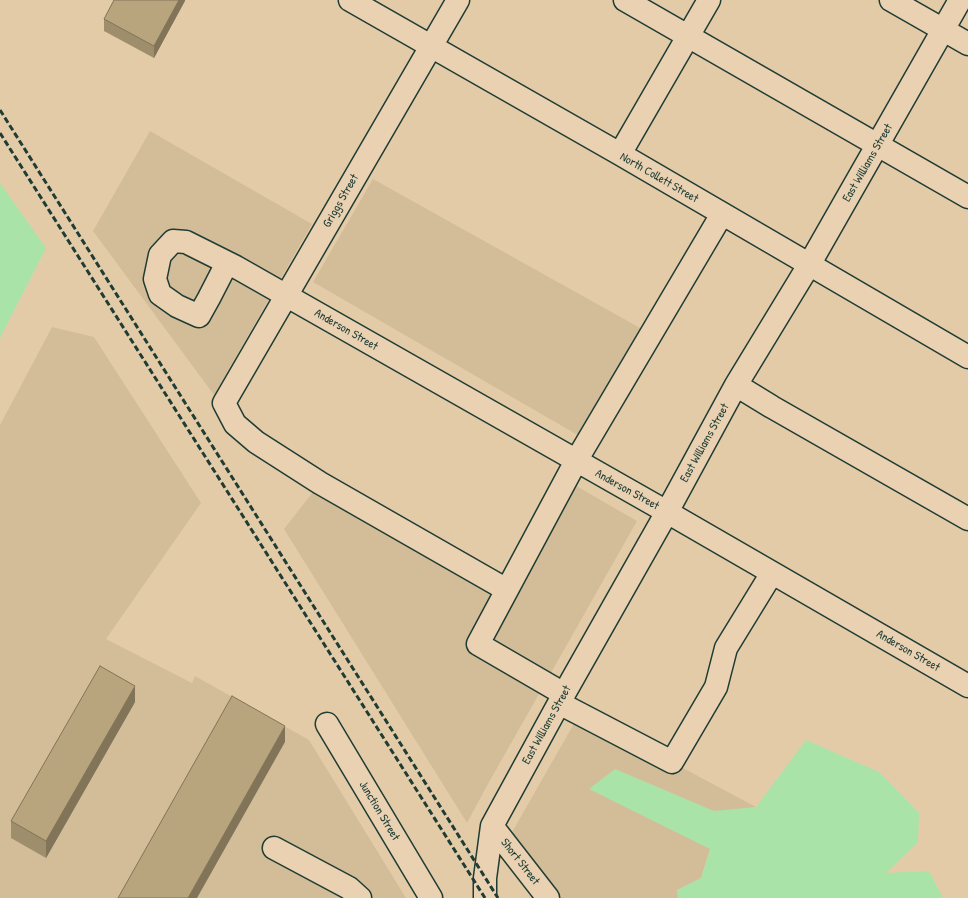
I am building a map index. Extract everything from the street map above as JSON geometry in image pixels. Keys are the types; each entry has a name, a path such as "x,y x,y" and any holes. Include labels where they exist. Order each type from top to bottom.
{"street":[{"name":"North Collett Street","path":"350,0 620,154 968,357"},
{"name":"Griggs Street","path":"458,0 224,402 235,424 256,442 320,483 507,590"},
{"path":"625,0 968,197"},
{"path":"620,154 709,0"},
{"path":"891,0 968,44"},
{"name":"East Williams Street","path":"484,898 485,878 492,826 736,385 809,265 960,0"},
{"path":"722,214 576,461 478,644 562,698 672,762 716,687 726,648 772,573"},
{"name":"Anderson Street","path":"227,263 667,512 968,686"},
{"path":"736,385 968,519"},
{"name":"Junction Street","path":"327,724 423,895"},
{"name":"Short Street","path":"492,826 548,898"},
{"path":"274,848 349,888 360,898"}],"shaded area":[{"path":"150,131 312,224 214,395 93,231"},
{"path":"373,179 651,334 588,441 313,282"},
{"path":"52,327 94,337 201,503 106,639 192,683 195,676 309,740 406,898 0,898 0,425"},
{"path":"566,480 637,521 467,823 284,529 320,483 507,590"},
{"path":"580,713 756,807 710,849 701,878 677,890 678,898 560,898 511,834"}],"green space":[{"path":"0,183 46,248 0,338"},
{"path":"806,740 879,772 919,813 918,842 886,873 929,871 943,898 678,898 677,890 701,878 710,849 589,789 615,769 714,811 756,807"}],"building":[{"path":"114,0 179,0 154,46 104,19"},
{"path":"100,666 135,686 46,841 11,821"},
{"path":"232,696 285,726 188,898 118,898"}],"railway":[{"path":"0,110 498,898"},
{"path":"0,133 485,898"}]}
